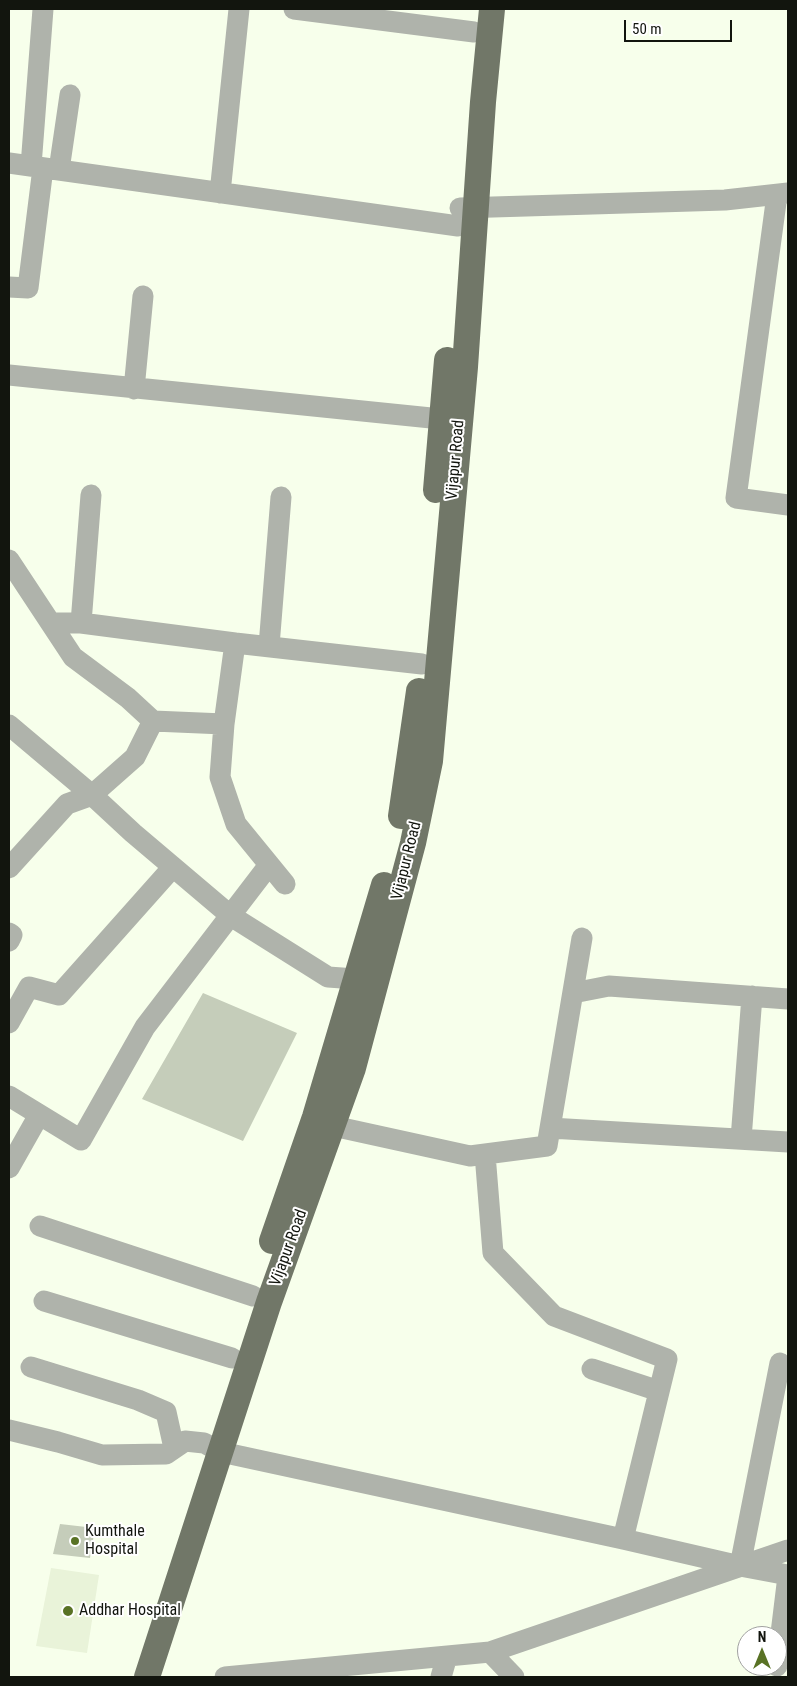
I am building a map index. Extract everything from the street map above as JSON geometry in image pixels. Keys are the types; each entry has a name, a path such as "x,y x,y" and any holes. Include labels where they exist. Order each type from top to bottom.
{"main road":[{"name":"Vijapur Road","path":"147,1677 213,1448 223,1391 232,1358 315,1117 398,837 422,664 441,419 455,283 464,214 483,102 492,9"},
{"name":"Vijapur Road","path":"132,1677 165,1562 213,1448 269,1302 353,1068 413,843 430,761 464,367 464,214 475,20"}],"street":[{"path":"9,287 28,288 44,168 43,9"},
{"path":"220,193 239,9"},
{"path":"294,9 475,20"},
{"path":"44,168 70,95"},
{"path":"9,163 220,193 464,214 726,200 783,194 736,498 788,505"},
{"path":"134,388 143,296"},
{"path":"9,375 441,419"},
{"path":"81,623 91,495"},
{"path":"269,646 281,496"},
{"path":"9,560 73,657 128,698 153,721 224,724"},
{"path":"51,623 81,623 422,664"},
{"path":"235,643 224,724 220,777 236,824 285,884"},
{"path":"9,868 67,804 92,795 135,757 153,721"},
{"path":"10,730 92,795 133,833 231,916 328,977 356,978"},
{"path":"9,1096 81,1140 145,1027 269,865"},
{"path":"9,1023 29,987 59,995 173,867"},
{"path":"9,933 12,935 9,941"},
{"path":"333,1126 470,1156 547,1146 582,938"},
{"path":"573,993 609,986 788,999"},
{"path":"741,1139 752,996"},
{"path":"9,1168 39,1114"},
{"path":"550,1128 788,1142"},
{"path":"485,1154 493,1253 554,1316 667,1359 623,1539"},
{"path":"40,1226 253,1296"},
{"path":"44,1301 232,1358"},
{"path":"740,1566 780,1403 780,1363"},
{"path":"31,1368 138,1400 166,1412 174,1448"},
{"path":"592,1369 659,1391"},
{"path":"9,1430 102,1455 166,1454 185,1441 788,1576 782,1626"},
{"path":"225,1677 490,1652 788,1550"},
{"path":"490,1652 514,1677"},
{"path":"441,1677 447,1656"}],"shaded area":[{"name":"Addhar Hospital","path":"51,1568 99,1575 87,1653 36,1646"}],"building":[{"path":"203,993 297,1033 243,1141 142,1099"},
{"name":"Kumthale Hospital","path":"60,1524 95,1528 90,1558 53,1554"}],"place":[{"name":"Kumthale Hospital","path":"75,1541"},
{"name":"Addhar Hospital","path":"68,1611"}]}
